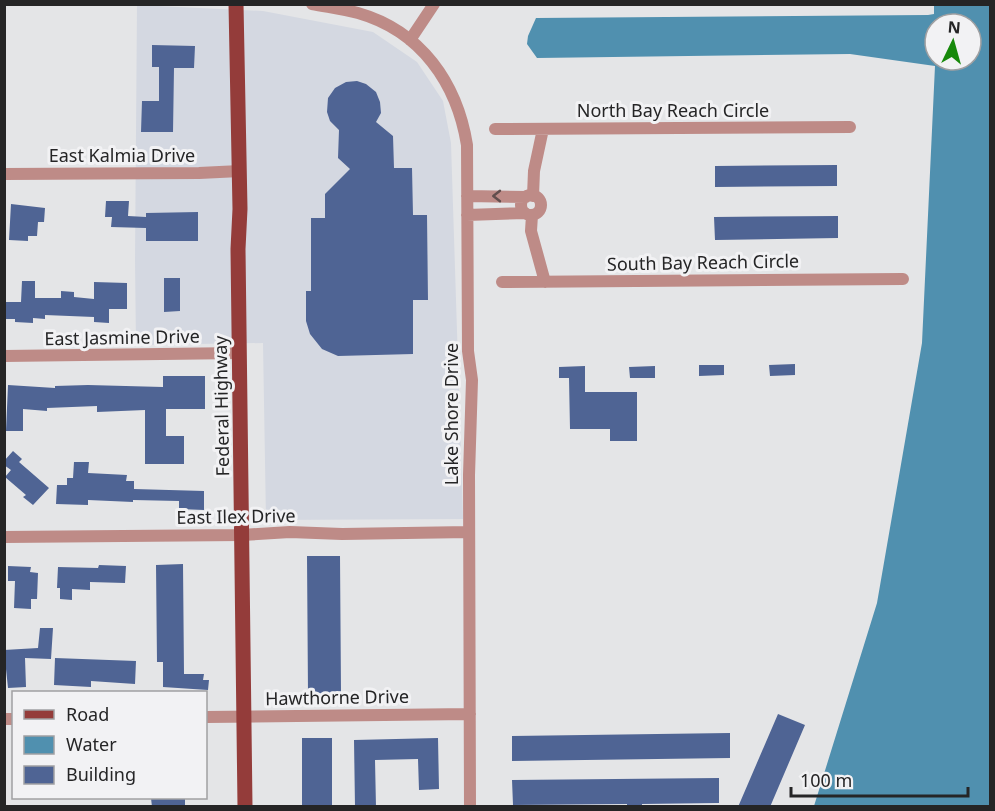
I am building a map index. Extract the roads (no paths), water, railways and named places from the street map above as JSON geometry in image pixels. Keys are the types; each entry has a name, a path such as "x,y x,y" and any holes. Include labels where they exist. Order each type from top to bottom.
{"main road":[{"name":"Federal Highway","path":"236,4 240,171 245,807"}],"street":[{"name":"Lake Shore Drive","path":"312,4 358,13 377,20 410,40 438,69 458,105 467,145 468,351 472,380 469,532 470,807"},
{"path":"410,40 434,4"},
{"name":"North Bay Reach Circle","path":"495,129 850,127"},
{"path":"530,196 543,129"},
{"name":"East Kalmia Drive","path":"4,174 240,171"},
{"path":"467,196 530,196 539,201 540,206 537,213 467,215"},
{"path":"528,214 544,282"},
{"name":"South Bay Reach Circle","path":"502,282 903,279"},
{"name":"East Jasmine Drive","path":"4,356 240,353"},
{"name":"East Ilex Drive","path":"4,537 242,535 290,532 342,534 469,532"},
{"name":"Hawthorne Drive","path":"207,717 470,714"}],"water":[{"path":"934,5 990,5 990,806 814,806 877,603 922,343 935,72 983,72 983,12 934,12"},
{"path":"923,15 923,64 850,54 537,58 527,44 536,18"}]}
